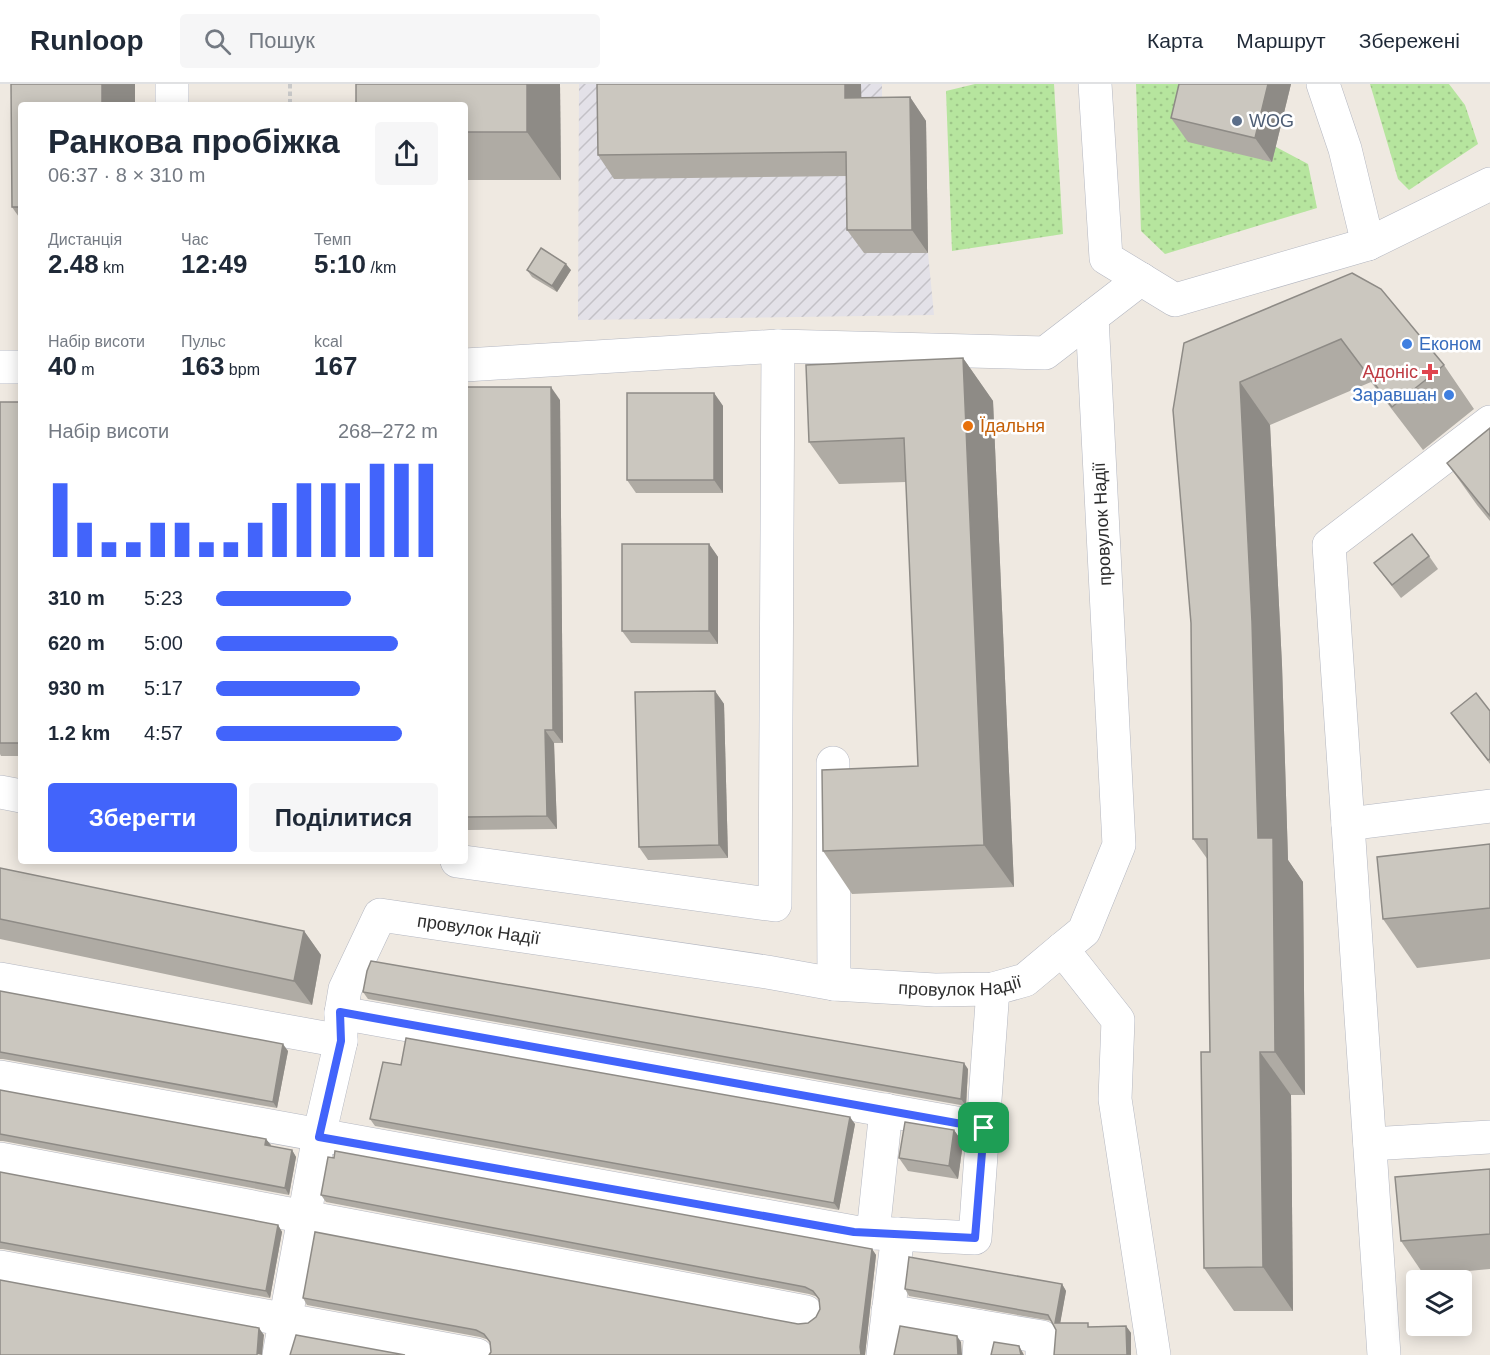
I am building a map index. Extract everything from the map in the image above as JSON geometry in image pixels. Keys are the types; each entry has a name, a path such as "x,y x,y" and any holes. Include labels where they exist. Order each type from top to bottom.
{"lane":[{"path":"172,84 172,102"},
{"path":"1095,84 1106,258 1175,300 1368,244 1490,184"},
{"path":"1323,84 1345,149 1368,244"},
{"path":"468,365 778,346 1045,353 1141,279"},
{"name":"провулок Надії","path":"341,1027 345,989 380,915 834,984 935,990 993,989 1025,980 1084,931 1119,845 1092,317"},
{"path":"468,862 775,904 778,346"},
{"path":"0,367 18,367"},
{"path":"1384,1355 1329,545 1490,422"},
{"path":"833,763 834,984"},
{"path":"0,792 18,795"},
{"path":"1348,824 1490,806"},
{"path":"1062,949 1118,1020 1115,1099 1154,1355"},
{"path":"0,979 341,1027 886,1110 984,1128"},
{"path":"0,1077 319,1137 854,1232 975,1238 993,989"},
{"path":"279,1355 341,1027"},
{"path":"883,1355 888,1311 885,1233 886,1110"},
{"path":"1370,1144 1490,1137"},
{"path":"0,1159 806,1312"},
{"path":"0,1267 477,1355"},
{"path":"888,1311 980,1341 1042,1337 1042,1355"}],"path":[{"path":"290,84 290,102"}],"shaded area":[{"path":"579,84 882,84 882,121 928,253 934,315 578,320"}],"green space":[{"path":"975,84 1054,84 1063,234 952,251 946,91"},
{"path":"1136,84 1202,84 1276,147 1308,164 1317,208 1165,254 1141,231"},
{"path":"1370,84 1449,84 1465,105 1478,144 1409,190 1398,179"}],"building":[{"path":"11,84 102,84 102,102 18,102 18,207 12,207"},
{"path":"356,84 527,84 527,132 468,132 468,102 356,102"},
{"path":"597,84 845,84 845,98 910,97 912,230 847,230 846,152 598,155"},
{"path":"1179,84 1268,84 1255,138 1171,118"},
{"path":"541,248 566,264 552,286 527,270"},
{"path":"1352,273 1381,289 1444,365 1392,407 1341,339 1240,382 1252,622 1258,838 1273,838 1275,1052 1260,1052 1263,1267 1204,1268 1201,1052 1210,1052 1207,839 1193,839 1191,623 1173,410 1184,343"},
{"path":"963,358 984,845 823,851 822,770 918,766 904,438 809,442 806,365"},
{"path":"468,387 551,387 553,730 545,730 547,816 468,817"},
{"path":"627,393 714,393 714,480 627,480"},
{"path":"0,402 18,402 18,743 0,743"},
{"path":"1490,428 1490,516 1447,463"},
{"path":"1412,534 1429,556 1392,585 1374,563"},
{"path":"622,544 709,544 709,631 622,631"},
{"path":"715,691 719,845 639,847 635,692"},
{"path":"1476,693 1490,711 1490,759 1488,760 1451,713"},
{"path":"1490,844 1490,908 1383,919 1377,857"},
{"path":"0,868 304,931 294,981 0,919"},
{"path":"371,961 964,1063 961,1099 363,992"},
{"path":"0,991 283,1044 273,1102 0,1052"},
{"path":"406,1038 850,1117 834,1203 370,1119 383,1062 401,1065"},
{"path":"0,1090 266,1139 265,1145 292,1150 285,1188 0,1134"},
{"path":"905,1122 954,1130 949,1166 899,1158"},
{"path":"335,1151 872,1249 860,1347 861,1355 489,1355 490,1342 484,1334 476,1330 303,1298 315,1232 798,1324 808,1323 816,1317 820,1309 819,1299 813,1291 805,1287 321,1195 328,1157 334,1158"},
{"path":"1490,1169 1490,1234 1401,1241 1395,1177"},
{"path":"0,1172 278,1225 266,1291 0,1242"},
{"path":"909,1257 1062,1284 1055,1323 1088,1323 1088,1327 1126,1326 1127,1355 1054,1355 1056,1330 1048,1315 905,1289"},
{"path":"0,1280 259,1328 257,1355 0,1355"},
{"path":"900,1326 957,1336 958,1355 894,1355"},
{"path":"296,1335 405,1355 290,1355"},
{"path":"994,1342 1019,1346 1021,1355 991,1355"}],"place":[{"name":"WOG","path":"1237,121"},
{"name":"Економ","path":"1407,344"},
{"name":"Адоніс","path":"1430,372"},
{"name":"Заравшан","path":"1449,395"},
{"name":"Їдальня","path":"968,426"}],"route":[{"path":"340,1012 984,1128 975,1238 854,1232 319,1137 341,1041 340,1012"}]}
